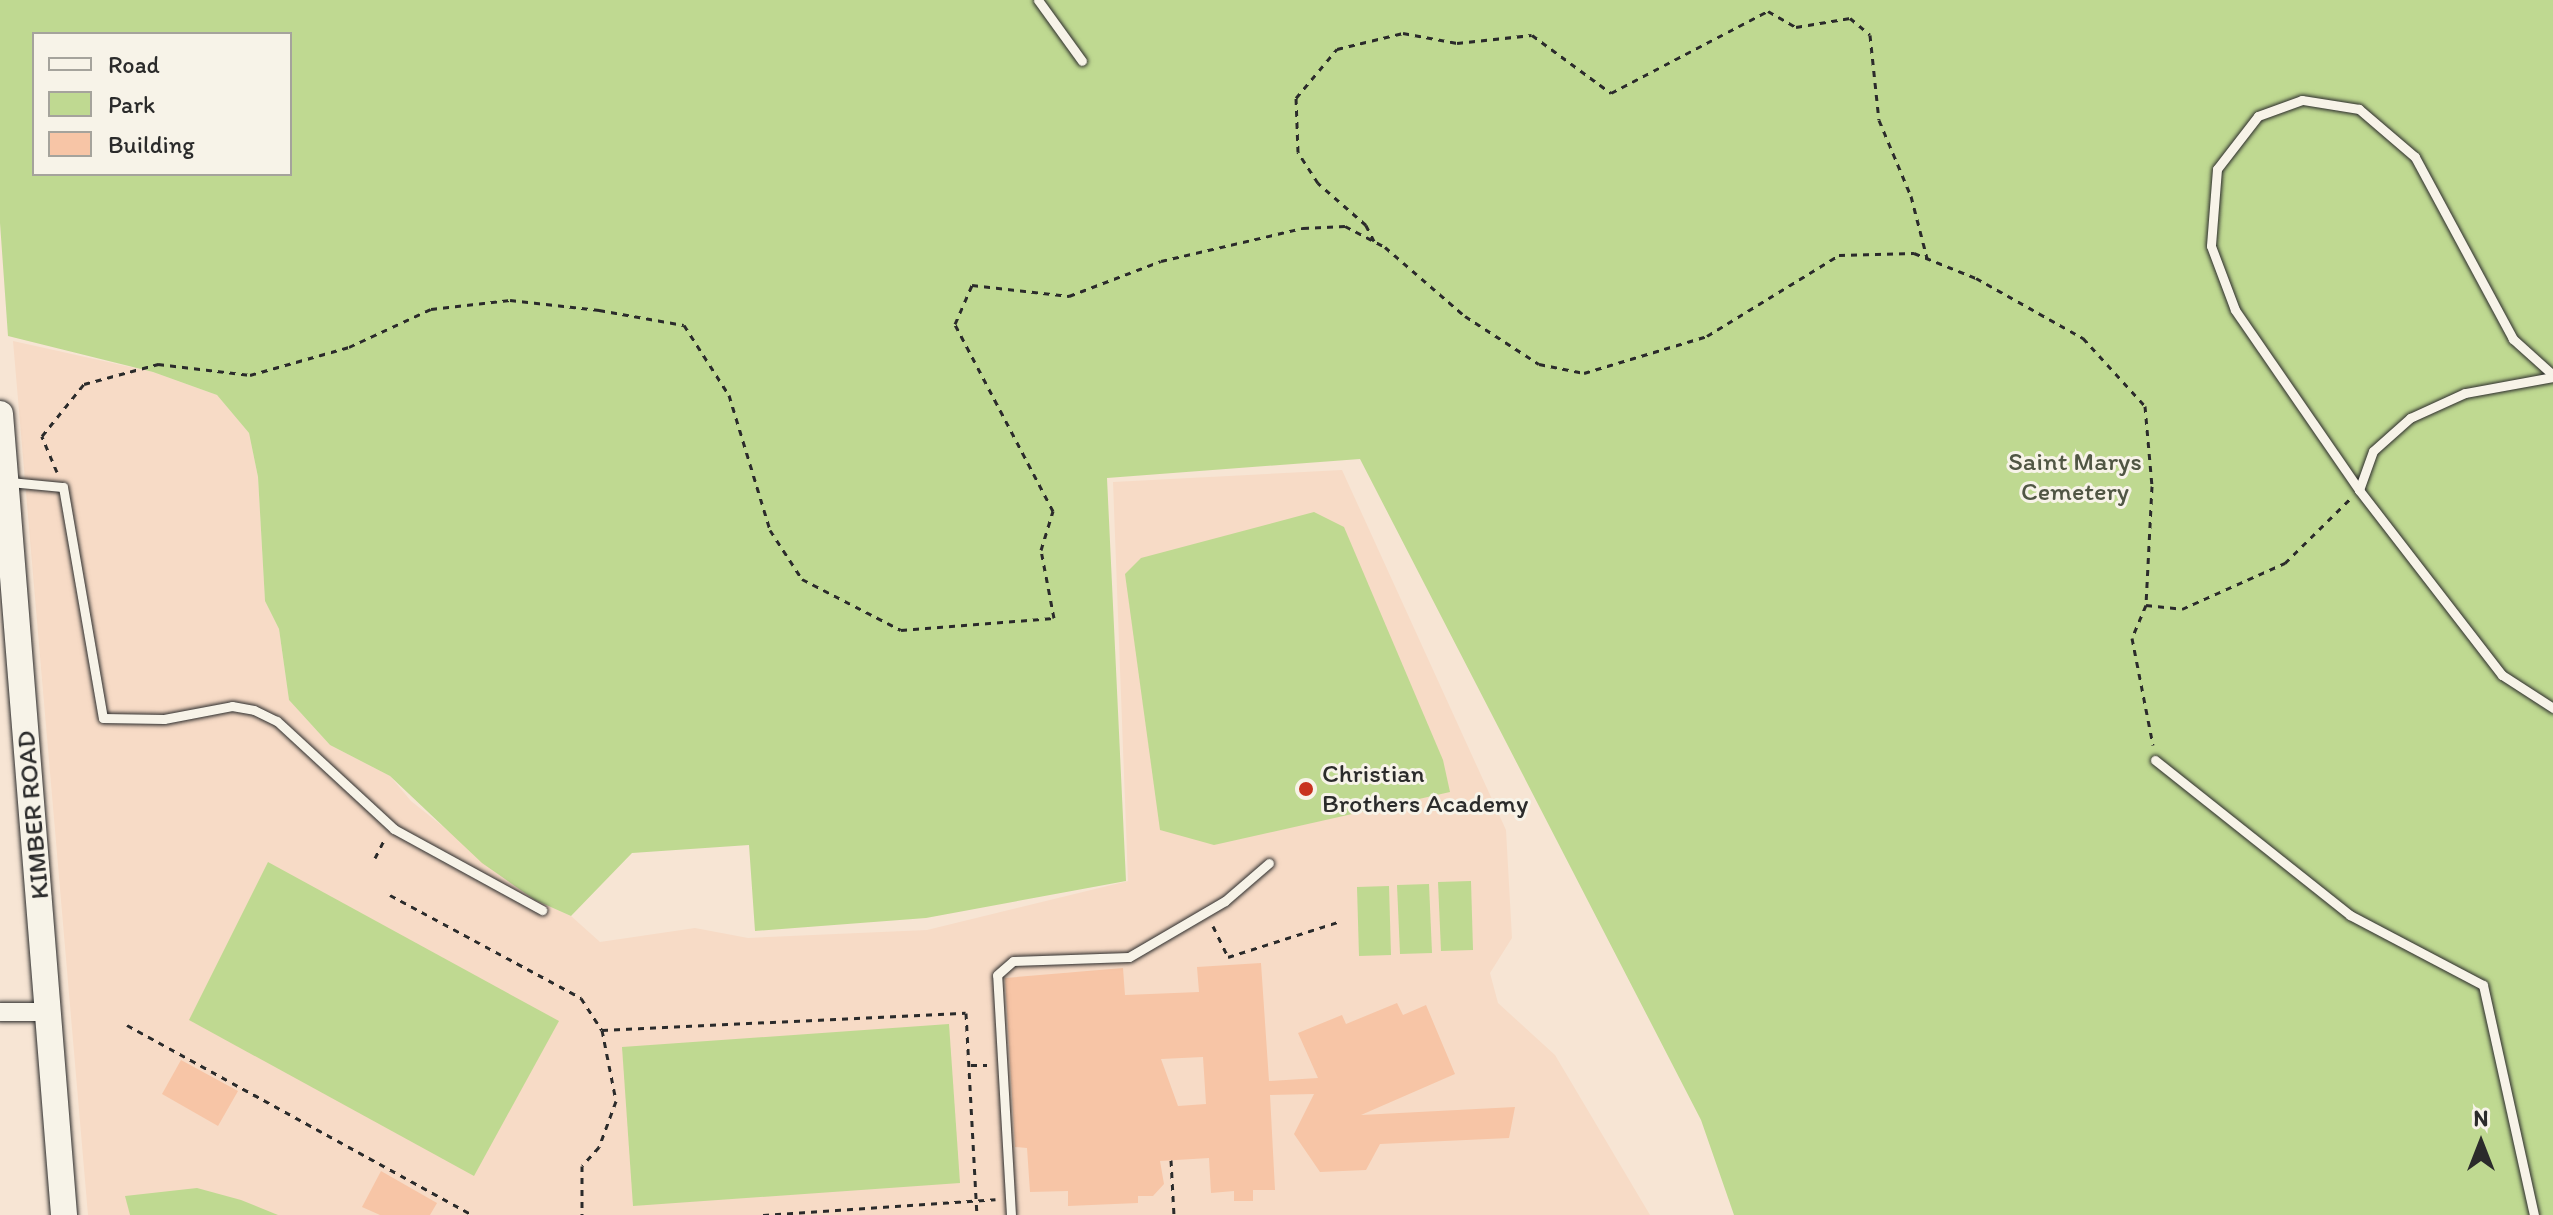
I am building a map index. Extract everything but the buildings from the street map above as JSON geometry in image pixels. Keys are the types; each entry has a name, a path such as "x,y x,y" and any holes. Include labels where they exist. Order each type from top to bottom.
{"street":[{"name":"KIMBER ROAD","path":"0,414 64,1215"},
{"path":"0,1012 48,1012"}],"lane":[{"path":"1038,0 1082,61"},
{"path":"2553,376 2513,339 2415,157 2359,109 2302,100 2258,116 2217,169 2211,246 2235,310 2359,490 2502,675 2553,708"},
{"path":"2359,490 2373,451 2410,418 2465,393 2553,376"},
{"path":"6,482 63,487 103,718 150,720 232,706 254,710 277,721 391,826 542,910"},
{"path":"2155,760 2350,915 2483,985 2534,1215"},
{"path":"1011,1212 997,975 1013,961 1129,957 1206,912 1269,863"}],"path":[{"path":"1374,241 1366,225 1318,183 1298,152 1296,98 1337,49 1403,33 1457,43 1532,35 1611,93 1768,11 1796,27 1850,18 1870,35 1879,120 1911,196 1927,258"},
{"path":"63,487 42,436 84,384 158,364 250,375 349,347 431,309 510,300 599,310 684,325 729,395 770,530 802,579 901,630 1054,618 1041,550 1053,511 955,324 972,285 1069,296 1161,261 1303,228 1345,226 1374,241 1465,316 1539,364 1584,373 1707,336 1839,255 1914,253 1976,278 2083,338 2145,406 2152,486 2146,605 2132,638 2155,760"},
{"path":"2146,605 2182,609 2285,563 2359,490"},
{"path":"375,858 391,826"},
{"path":"390,895 581,998 602,1030 616,1101 599,1147 582,1166 582,1215"},
{"path":"1206,912 1228,957 1341,921"},
{"path":"602,1030 966,1013 977,1215"},
{"path":"127,1025 473,1215"},
{"path":"1171,1160 1174,1215"},
{"path":"763,1215 999,1198 1011,1212"}],"shaded area":[{"name":"Christian Brothers Academy","path":"13,341 153,372 217,395 249,433 258,477 265,601 279,629 289,700 330,745 390,776 411,801 535,900 571,916 600,942 695,928 748,938 927,930 1128,881 1113,482 1342,470 1506,830 1512,938 1490,973 1498,1003 1555,1055 1650,1215 88,1215"}],"green space":[{"name":"Saint Marys Cemetery","path":"0,0 2553,0 2553,1215 1734,1215 1701,1120 1360,459 1107,478 1126,881 926,918 755,931 749,845 632,853 571,916 535,900 482,863 390,776 330,745 289,700 279,629 265,601 258,477 249,433 217,395 153,372 8,336 0,223"},
{"path":"1314,512 1344,527 1443,760 1450,792 1214,845 1160,830 1125,574 1141,558"},
{"path":"268,862 559,1021 474,1176 189,1020"},
{"path":"1471,881 1473,950 1441,951 1438,882"},
{"path":"1429,884 1432,953 1400,954 1397,885"},
{"path":"1389,886 1391,955 1359,956 1357,887"},
{"path":"949,1024 960,1183 633,1206 622,1047"},
{"path":"197,1188 241,1200 278,1215 130,1215 125,1196"}],"place":[{"name":"Christian Brothers Academy","path":"1306,789"}]}
